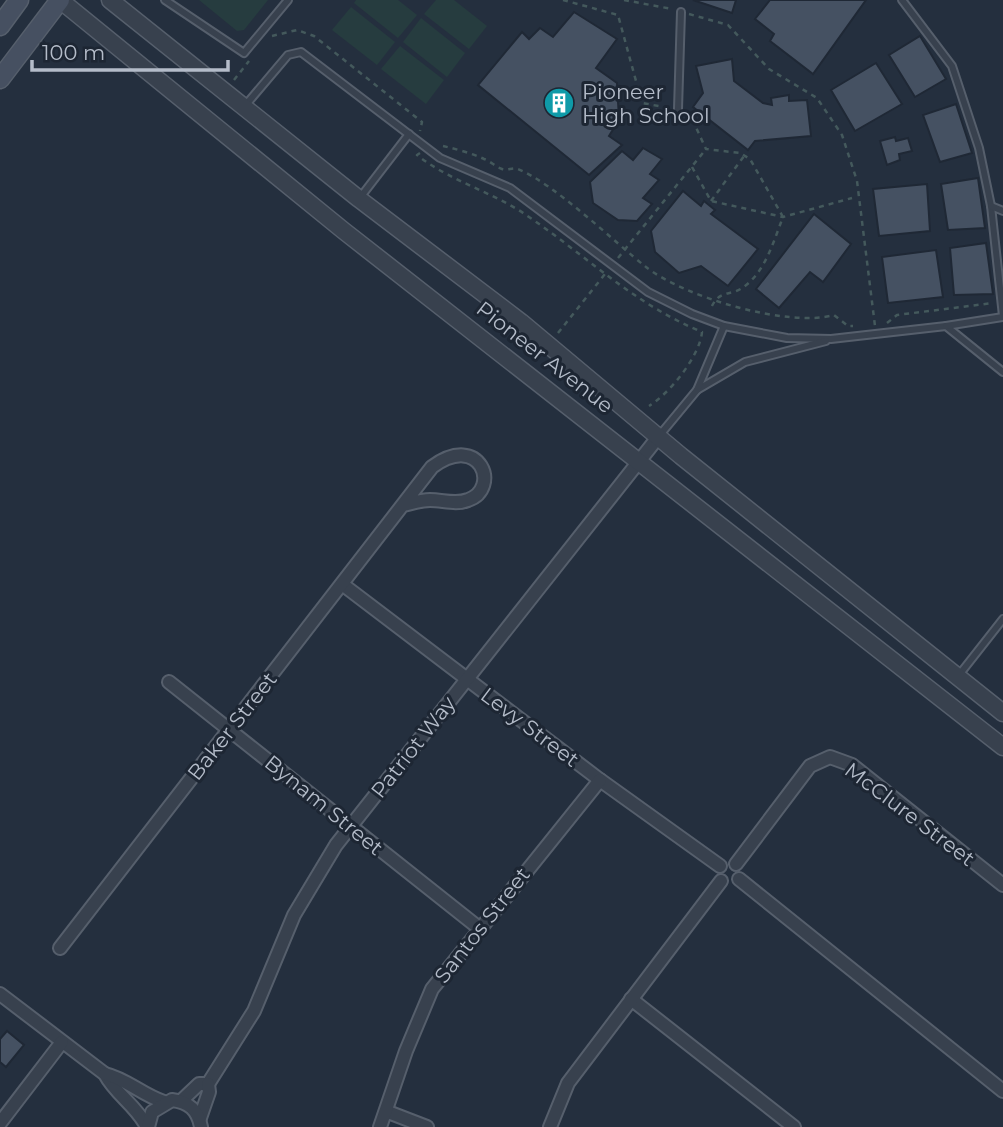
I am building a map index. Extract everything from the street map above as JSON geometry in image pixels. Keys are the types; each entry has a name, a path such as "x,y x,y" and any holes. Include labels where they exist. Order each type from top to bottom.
{"main road":[{"path":"0,26 19,0"},
{"path":"0,79 60,0"}],"street":[{"name":"Pioneer Avenue","path":"60,0 344,231 639,459 1003,747"},
{"name":"Pioneer Avenue","path":"110,0 359,199 521,322 1003,713"},
{"name":"Patriot Way","path":"208,1084 254,1011 294,915 350,827 659,436"},
{"name":"Baker Street","path":"60,948 432,467 455,454 468,455 478,462 484,473 484,485 478,496 467,501 429,500 403,505"},
{"name":"Levy Street","path":"342,584 600,780 720,866"},
{"path":"867,640 883,639 942,685 958,676"},
{"name":"Bynam Street","path":"169,682 479,928"},
{"name":"McClure Street","path":"736,864 810,766 830,757 852,765 1003,885"},
{"name":"Santos Street","path":"380,1127 406,1051 432,989 600,780"},
{"path":"550,1127 568,1083 722,881 720,866 729,861 736,864 740,869 739,879 732,884 722,881"},
{"path":"739,879 1003,1091"},
{"path":"0,994 105,1074 120,1078 142,1094 164,1102 181,1101 195,1110 201,1125"},
{"path":"631,999 794,1127"},
{"path":"0,1123 62,1042"},
{"path":"105,1074 112,1088 134,1105 148,1127"},
{"path":"181,1101 199,1084 208,1084 209,1092 201,1125"},
{"path":"148,1127 152,1112 164,1102"},
{"path":"387,1112 427,1127"}],"lane":[{"path":"165,0 244,53 288,0"},
{"path":"244,107 288,55 299,52 440,158 510,188 648,292 724,326 787,338 831,339 1003,317 991,206 979,148 953,66 902,0"},
{"path":"678,109 681,12"},
{"path":"359,199 409,134"},
{"path":"991,206 1003,211"},
{"path":"659,436 697,390 724,326"},
{"path":"946,326 1002,368"},
{"path":"697,390 745,362 831,339"},
{"path":"958,676 1003,619"}],"path":[{"path":"564,0 618,15 642,103 678,109 693,121 706,149"},
{"path":"624,0 728,25 769,69 817,98 842,135 857,181 876,334"},
{"path":"422,122 419,130 439,146 486,159 503,170 516,168 545,186 649,269 715,299 767,314 824,318 834,315 848,326 888,323 897,315 1001,303"},
{"path":"430,139 417,155 436,170 474,185 529,216 636,299 702,332 695,353 659,400 649,406"},
{"path":"706,149 744,155 750,159 783,217"},
{"path":"558,333 706,149"},
{"path":"711,201 744,155"},
{"path":"692,167 711,201 783,217 852,198"},
{"path":"706,320 715,299 744,287 768,257 783,217"}],"green space":[{"path":"199,0 268,0 244,30 237,31"},
{"path":"356,0 398,0 417,15 398,38 354,3"},
{"path":"436,0 454,0 487,26 469,49 424,14"},
{"path":"351,7 395,42 377,65 332,30"},
{"path":"421,18 465,53 447,77 403,42"},
{"path":"400,46 444,80 426,104 381,69"}],"building":[{"path":"693,0 736,0 732,13"},
{"path":"770,0 866,0 813,74 770,41 774,34 755,19"},
{"name":"Pioneer High School","path":"574,12 617,39 596,68 617,83 619,120 609,136 622,145 589,175 478,85 522,32 529,39 540,28 553,37"},
{"path":"920,36 946,79 915,97 889,55"},
{"name":"Pioneer High School","path":"732,59 734,81 763,103 772,105 771,98 789,95 789,101 807,100 811,136 755,141 748,150 693,107 703,93 696,66"},
{"path":"876,63 902,104 855,131 831,90"},
{"path":"956,104 972,153 940,162 923,115"},
{"path":"895,137 896,141 908,138 912,151 899,154 900,160 887,165 880,141"},
{"name":"Pioneer High School","path":"643,148 662,159 650,174 659,180 643,198 652,204 637,221 618,220 593,203 590,182 622,151 633,160"},
{"path":"978,178 985,228 948,230 941,184"},
{"path":"927,184 930,231 879,236 873,189"},
{"path":"683,191 701,206 704,201 715,210 711,214 758,249 728,286 701,266 679,273 655,252 651,231"},
{"path":"814,214 851,244 823,282 810,272 779,308 756,289"},
{"path":"986,243 993,294 954,295 950,248"},
{"path":"936,250 943,297 888,303 882,257"},
{"path":"7,1031 24,1045 6,1067 0,1062 0,1039"}],"place":[{"name":"Pioneer High School","path":"559,103"}]}
